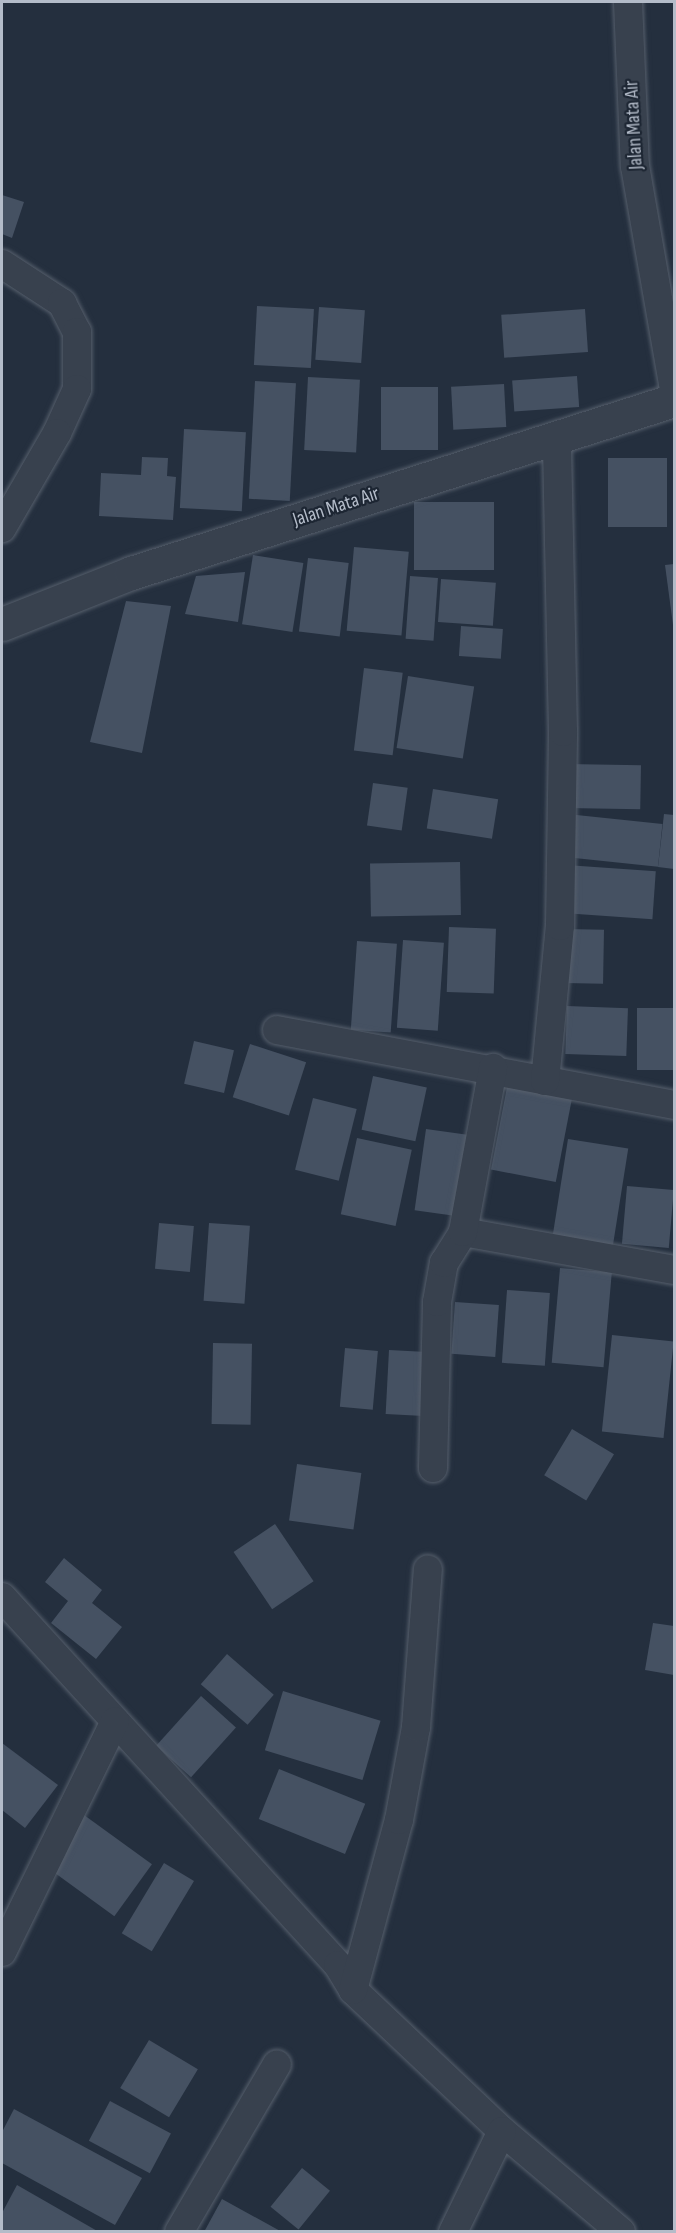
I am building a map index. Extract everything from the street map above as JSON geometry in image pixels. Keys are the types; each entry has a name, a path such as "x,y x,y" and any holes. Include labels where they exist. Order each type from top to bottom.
{"street":[{"name":"Jalan Mata Air","path":"628,2 635,166 675,389"},
{"path":"2,264 62,303 77,332 77,389 57,433 2,528"},
{"name":"Jalan Mata Air","path":"2,624 131,573 675,400"},
{"path":"545,1082 560,914 563,732 557,437"},
{"path":"277,1030 494,1068 545,1082 675,1105"},
{"path":"433,1468 437,1302 444,1263 463,1232 494,1068"},
{"path":"463,1232 675,1270"},
{"path":"353,1990 404,1797 416,1727 428,1569"},
{"path":"2,1597 338,1965 353,1990 502,2131 621,2232"},
{"path":"2,1952 115,1721"},
{"path":"179,2232 277,2064"},
{"path":"453,2232 502,2131"}],"building":[{"path":"2,195 24,202 12,238 2,234"},
{"path":"257,306 314,309 311,368 254,365"},
{"path":"319,307 365,310 361,363 315,360"},
{"path":"585,309 588,352 504,358 501,315"},
{"path":"577,376 579,407 514,411 512,381"},
{"path":"308,377 360,380 356,453 304,450"},
{"path":"255,381 296,383 290,501 249,499"},
{"path":"504,384 506,427 453,430 451,387"},
{"path":"381,387 438,387 438,450 381,450"},
{"path":"184,429 246,432 242,511 180,508"},
{"path":"142,457 168,458 167,476 176,477 173,520 99,516 101,473 141,475"},
{"path":"608,458 667,458 667,527 608,527"},
{"path":"414,502 494,502 494,570 414,570"},
{"path":"354,547 409,552 401,635 347,631"},
{"path":"253,555 303,563 292,632 242,624"},
{"path":"308,558 349,563 340,636 299,631"},
{"path":"674,564 674,625 673,625 665,565"},
{"path":"245,572 238,622 185,614 196,576"},
{"path":"410,576 438,578 434,641 406,639"},
{"path":"441,579 496,583 493,626 438,622"},
{"path":"126,601 171,606 142,753 90,742"},
{"path":"461,626 503,629 501,659 459,656"},
{"path":"364,668 403,673 393,755 354,750"},
{"path":"408,676 474,686 463,759 397,748"},
{"path":"567,764 641,765 640,809 566,808"},
{"path":"373,783 408,788 402,830 367,826"},
{"path":"433,789 498,799 492,839 427,829"},
{"path":"567,814 662,824 658,867 563,857"},
{"path":"664,814 674,815 674,869 658,867"},
{"path":"460,862 461,915 371,917 370,864"},
{"path":"566,865 656,871 652,919 563,913"},
{"path":"449,927 496,929 494,994 447,992"},
{"path":"565,929 604,930 603,984 564,983"},
{"path":"403,940 444,943 438,1031 397,1028"},
{"path":"357,941 397,944 391,1033 351,1030"},
{"path":"567,1006 628,1008 626,1056 565,1054"},
{"path":"637,1008 674,1008 674,1070 637,1070"},
{"path":"194,1041 234,1050 224,1093 184,1084"},
{"path":"250,1044 306,1062 289,1115 233,1097"},
{"path":"373,1076 427,1087 415,1141 362,1130"},
{"path":"507,1087 572,1100 556,1182 491,1169"},
{"path":"313,1098 357,1109 339,1181 295,1170"},
{"path":"426,1129 475,1136 463,1217 415,1210"},
{"path":"357,1138 412,1150 396,1226 341,1214"},
{"path":"568,1139 628,1149 613,1245 553,1236"},
{"path":"627,1186 674,1190 669,1248 622,1244"},
{"path":"159,1223 194,1226 190,1272 155,1269"},
{"path":"209,1223 250,1226 244,1304 204,1301"},
{"path":"560,1268 612,1273 604,1367 552,1363"},
{"path":"507,1290 550,1293 545,1366 502,1363"},
{"path":"455,1302 499,1305 495,1357 451,1354"},
{"path":"612,1335 674,1341 664,1438 602,1431"},
{"path":"213,1343 252,1344 251,1425 212,1424"},
{"path":"345,1348 378,1351 373,1410 340,1407"},
{"path":"389,1350 427,1352 424,1416 386,1414"},
{"path":"572,1429 614,1454 586,1501 544,1475"},
{"path":"297,1464 361,1473 353,1529 289,1520"},
{"path":"275,1524 314,1581 272,1609 234,1552"},
{"path":"64,1558 102,1590 92,1603 122,1627 96,1659 51,1623 68,1601 45,1582"},
{"path":"653,1623 674,1626 674,1675 645,1670"},
{"path":"227,1654 274,1695 248,1725 201,1684"},
{"path":"283,1691 381,1721 362,1780 265,1750"},
{"path":"201,1696 236,1727 191,1777 156,1746"},
{"path":"2,1743 58,1785 25,1828 2,1810"},
{"path":"279,1769 365,1804 345,1854 259,1819"},
{"path":"84,1815 152,1864 114,1916 46,1867"},
{"path":"164,1863 194,1881 152,1951 122,1933"},
{"path":"149,2040 198,2069 169,2117 120,2088"},
{"path":"110,2101 171,2133 150,2173 89,2141"},
{"path":"14,2109 142,2178 115,2225 2,2163 2,2132"},
{"path":"302,2168 330,2191 299,2230 271,2207"},
{"path":"17,2185 99,2232 2,2232 2,2213"},
{"path":"222,2199 282,2232 204,2232"}]}
